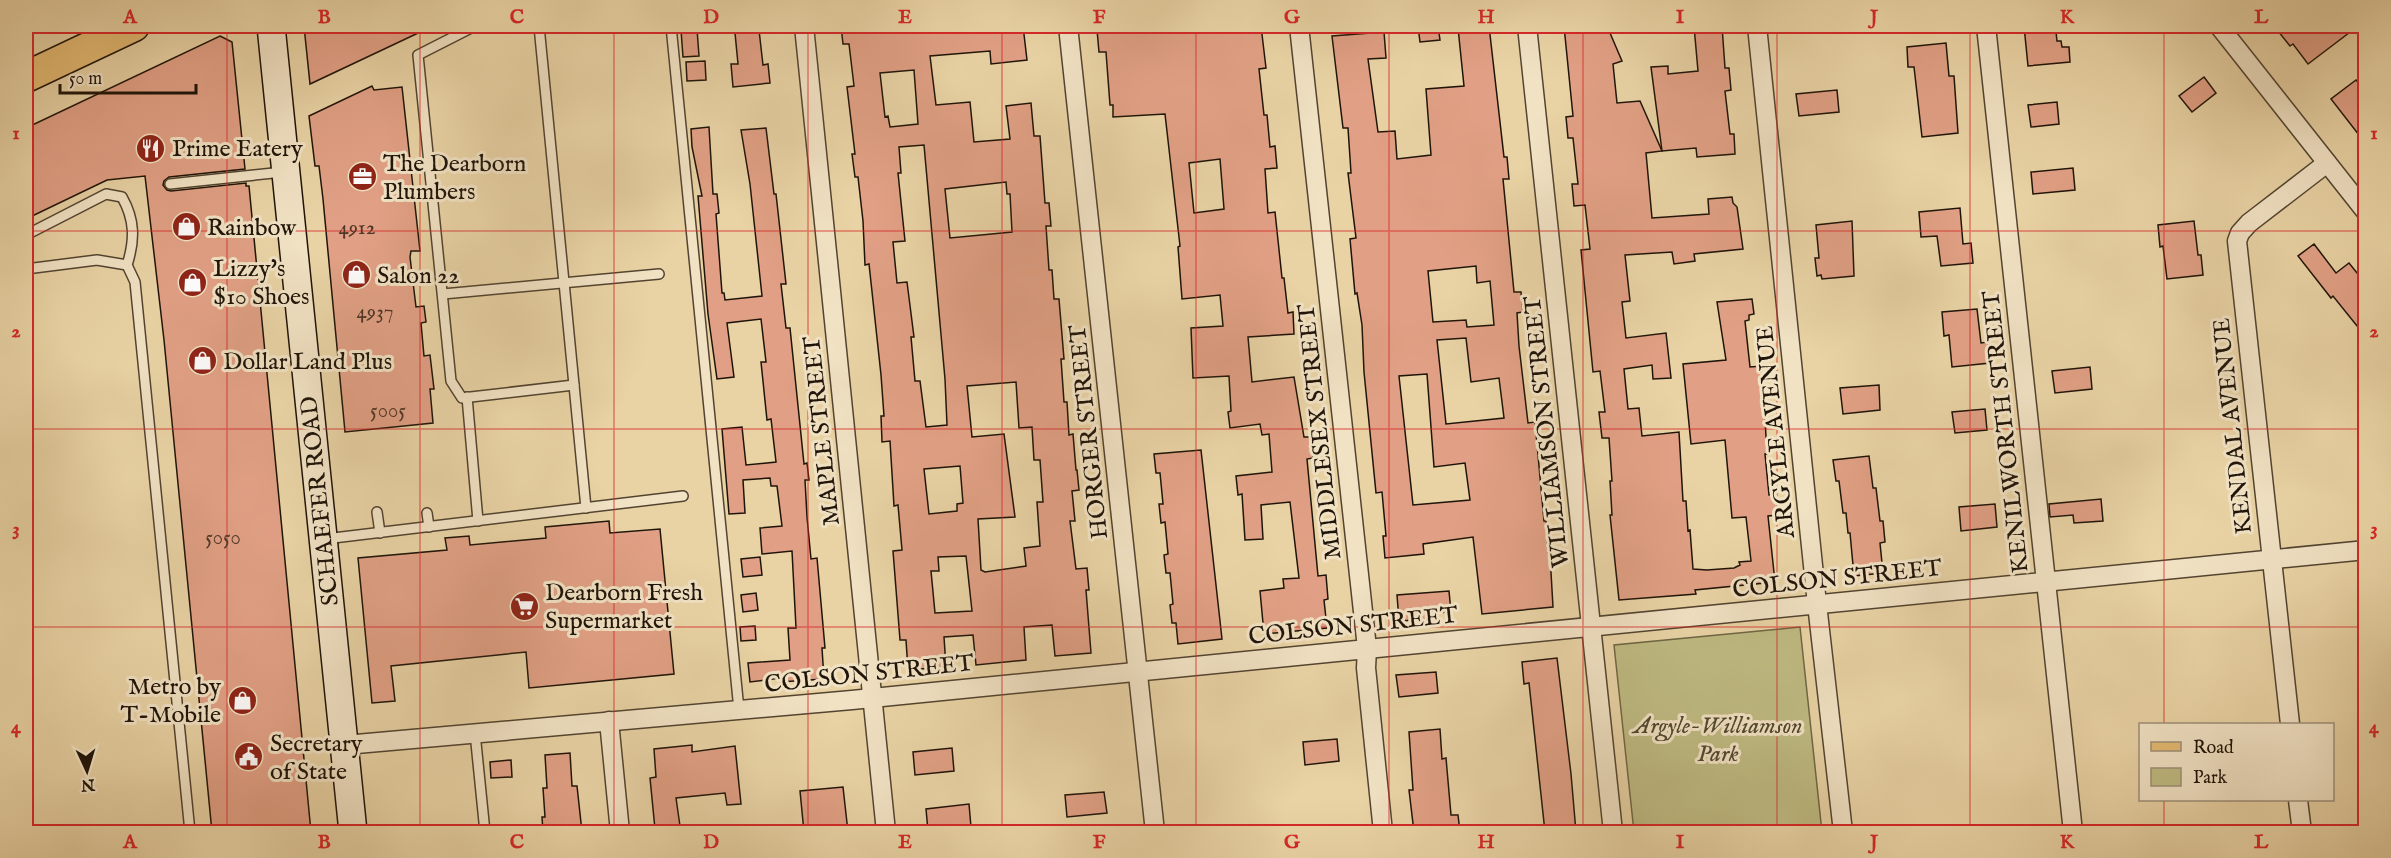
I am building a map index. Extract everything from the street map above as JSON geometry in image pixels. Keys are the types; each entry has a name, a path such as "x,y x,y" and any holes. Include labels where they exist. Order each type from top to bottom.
{"main road":[{"path":"26,77 134,26"},
{"name":"SCHAEFER ROAD","path":"271,26 353,832"}],"street":[{"name":"MAPLE STREET","path":"804,26 886,832"},
{"name":"HORGER STREET","path":"1068,26 1155,832"},
{"name":"MIDDLESEX STREET","path":"1299,26 1367,648 1366,668 1383,832"},
{"name":"WILLIAMSON STREET","path":"1527,26 1613,832"},
{"name":"ARGYLE AVENUE","path":"1756,26 1843,832"},
{"name":"KENILWORTH STREET","path":"1986,26 2073,832"},
{"path":"2219,26 2366,212"},
{"name":"KENDAL AVENUE","path":"2290,723 2237,241 2248,223 2327,163"},
{"name":"COLSON STREET","path":"345,745 873,698 2366,549"},
{"path":"609,721 620,832"},
{"path":"2298,801 2302,832"}],"lane":[{"path":"475,26 418,55 451,381 462,398 574,385"},
{"path":"538,26 586,508"},
{"path":"671,26 739,710"},
{"path":"170,184 285,172"},
{"path":"26,235 106,194 122,197 130,211 134,244 127,265 135,282 190,832"},
{"path":"26,269 97,260 127,265"},
{"path":"443,294 659,274"},
{"path":"466,397 478,521"},
{"path":"323,540 683,496"},
{"path":"377,512 380,533"},
{"path":"427,513 429,527"},
{"path":"475,733 485,832"}],"green space":[{"name":"Argyle-Williamson Park","path":"1800,627 1822,832 1634,832 1614,645"}],"building":[{"path":"304,26 433,26 310,84"},
{"path":"841,26 1023,26 1027,60 991,64 990,51 930,56 936,105 970,102 974,142 1010,139 1006,106 1031,103 1034,136 1040,136 1045,203 1049,203 1051,226 1046,226 1049,270 1052,270 1054,299 1059,299 1064,359 1061,359 1064,402 1067,402 1069,435 1073,434 1079,490 1072,491 1075,521 1070,521 1076,569 1087,568 1089,590 1086,590 1091,653 1055,656 1052,625 1024,627 1026,660 976,665 973,635 944,637 946,667 908,670 906,640 900,640 893,551 902,550 898,505 894,506 890,441 882,442 881,416 884,416 881,375 869,264 865,265 858,177 855,177 852,154 855,154 847,87 854,86 849,44 843,44","holes":["914,70 918,124 890,127 888,116 885,117 880,73","924,145 947,425 926,427 920,381 915,381 911,337 914,337 907,282 897,283 893,242 905,241 898,173 901,173 899,147","1006,182 1007,194 1010,194 1012,232 950,238 945,189","1016,382 1019,428 1032,427 1034,460 1040,460 1043,502 1037,502 1040,546 1024,548 1026,566 985,572 981,570 978,519 1015,517 1004,434 972,437 967,386","960,466 963,503 957,504 957,511 929,514 924,469","966,556 972,611 935,613 931,571 939,571 938,557"]},
{"path":"1148,26 1261,26 1266,68 1259,69 1264,115 1267,115 1270,147 1275,146 1277,168 1265,169 1268,213 1275,212 1282,278 1284,278 1288,313 1293,312 1294,334 1248,337 1252,382 1294,377 1304,437 1310,437 1313,458 1307,459 1318,576 1326,575 1328,599 1324,600 1327,628 1264,634 1260,591 1284,588 1283,579 1299,578 1290,502 1261,505 1263,539 1245,540 1242,494 1238,495 1236,476 1272,472 1269,434 1262,435 1260,424 1230,428 1229,376 1193,378 1191,328 1223,326 1220,295 1182,299 1178,247 1180,246 1165,114 1113,117 1106,52 1099,52 1097,30","holes":["1220,159 1224,209 1194,213 1189,163"]},
{"path":"1418,26 1438,26 1440,40 1420,42"},
{"path":"1489,26 1504,157 1507,157 1509,179 1503,179 1514,292 1521,292 1523,312 1517,313 1519,346 1528,423 1535,422 1544,521 1546,521 1548,555 1550,555 1553,607 1482,614 1473,537 1423,544 1424,554 1385,558 1383,536 1386,536 1382,492 1376,493 1364,372 1362,325 1357,293 1355,294 1350,239 1356,238 1348,173 1351,173 1348,128 1343,128 1332,36 1384,32 1386,58 1368,59 1378,132 1395,131 1397,159 1431,155 1426,89 1464,86 1458,28","holes":["1476,266 1477,283 1490,281 1494,325 1467,327 1466,320 1433,322 1428,271","1466,338 1471,382 1499,378 1504,418 1446,424 1437,340","1427,374 1434,467 1465,463 1470,500 1413,505 1399,376"]},
{"path":"1564,26 1607,26 1622,61 1613,64 1617,103 1640,101 1662,151 1646,153 1652,218 1709,214 1708,199 1732,197 1737,207 1743,249 1694,254 1695,261 1674,264 1672,252 1625,255 1630,301 1622,302 1626,338 1666,333 1671,378 1653,379 1652,365 1624,369 1628,409 1639,408 1642,436 1679,432 1683,501 1686,501 1693,569 1734,568 1740,565 1739,562 1751,561 1746,517 1732,518 1725,440 1691,444 1683,364 1726,360 1717,302 1752,299 1754,314 1749,315 1749,320 1745,321 1750,367 1762,366 1769,495 1776,494 1778,515 1768,516 1775,582 1695,590 1696,594 1619,600 1610,515 1612,515 1610,481 1612,481 1609,438 1602,438 1599,412 1605,412 1600,371 1593,372 1581,250 1590,249 1585,205 1574,206 1572,184 1578,184 1573,138 1568,138 1566,117 1573,116"},
{"path":"1694,26 1722,26 1725,68 1729,68 1731,90 1725,91 1730,134 1734,134 1735,154 1697,157 1696,148 1662,151 1651,67 1668,66 1668,74 1698,71"},
{"path":"2024,26 2050,26 2051,32 2056,32 2057,41 2061,41 2062,47 2069,47 2070,62 2028,66"},
{"path":"2274,26 2358,26 2308,64 2293,44 2290,46"},
{"path":"697,29 699,56 683,57 681,30"},
{"path":"759,30 763,65 768,64 770,83 733,87 731,64 738,64 735,33"},
{"path":"220,36 232,42 245,169 169,177 163,185 171,191 246,183 246,186 249,186 311,832 212,832 164,340 145,176 107,180 28,218 26,128"},
{"path":"1946,43 1949,76 1954,76 1958,133 1922,137 1914,67 1908,67 1907,47"},
{"path":"705,61 706,80 687,81 686,62"},
{"path":"2204,77 2216,93 2192,112 2179,96"},
{"path":"2356,80 2366,92 2366,144 2331,99"},
{"path":"372,86 374,90 402,87 420,251 411,251 410,257 416,307 424,306 426,322 421,323 424,356 430,355 434,389 430,389 433,423 345,432 323,199 319,166 315,166 309,116"},
{"path":"1837,90 1839,112 1799,116 1796,94"},
{"path":"2057,102 2059,124 2031,127 2028,105"},
{"path":"709,127 713,194 717,194 719,213 716,214 722,293 724,293 725,300 762,296 750,184 741,130 766,128 786,284 781,284 786,328 790,328 804,464 807,463 809,480 805,480 807,517 811,559 817,558 825,648 822,648 824,679 780,682 780,678 750,682 748,663 790,660 788,628 796,628 792,551 762,554 760,528 782,526 777,486 771,486 770,478 743,480 745,513 729,514 722,429 742,427 746,465 776,462 771,419 767,420 761,362 766,362 761,319 727,323 734,377 717,379 708,314 698,196 702,196 692,147 691,129"},
{"path":"2073,168 2075,190 2033,194 2031,172"},
{"path":"1960,208 1963,244 1971,243 1973,263 1941,266 1937,236 1921,237 1919,212"},
{"path":"1852,221 1854,276 1822,279 1821,275 1817,276 1815,258 1819,258 1816,225"},
{"path":"2194,221 2203,275 2167,279 2158,225"},
{"path":"2314,244 2336,273 2349,263 2366,284 2366,337 2298,256"},
{"path":"1977,309 1981,343 1988,342 1990,363 1952,367 1949,335 1944,336 1942,312"},
{"path":"2090,367 2092,389 2055,393 2052,371"},
{"path":"1879,385 1880,410 1843,414 1840,388"},
{"path":"1985,409 1987,430 1955,433 1952,412"},
{"path":"1201,450 1222,639 1178,644 1176,623 1172,623 1170,573 1166,573 1164,555 1168,554 1165,522 1161,523 1159,504 1163,504 1160,473 1156,473 1154,454"},
{"path":"1869,456 1880,521 1883,521 1885,542 1880,543 1883,573 1854,576 1850,533 1848,533 1846,513 1843,513 1839,481 1836,481 1833,460"},
{"path":"2101,499 2103,521 2074,523 2073,515 2050,517 2049,504"},
{"path":"1995,504 1997,527 1961,531 1959,507"},
{"path":"609,521 610,533 660,529 674,674 529,688 526,652 391,666 395,701 372,703 358,558 447,550 445,538 469,536 470,545 546,538 545,527"},
{"path":"760,557 762,575 743,577 741,559"},
{"path":"1449,591 1451,612 1433,613 1434,619 1399,621 1397,595"},
{"path":"756,593 758,610 743,612 741,595"},
{"path":"755,626 756,640 741,641 740,627"},
{"path":"1557,658 1576,832 1545,832 1529,683 1524,684 1522,662"},
{"path":"1436,672 1438,693 1399,697 1396,675"},
{"path":"1440,729 1442,759 1446,758 1451,815 1458,815 1460,832 1414,832 1409,790 1413,790 1409,732"},
{"path":"1337,739 1339,761 1305,765 1303,742"},
{"path":"692,745 692,752 735,746 741,804 727,805 725,793 676,798 680,826 655,829 650,778 656,777 654,749"},
{"path":"952,748 954,771 915,775 913,752"},
{"path":"570,753 572,786 577,786 582,832 543,832 542,817 545,817 543,788 547,788 545,755"},
{"path":"511,760 512,777 491,778 490,762"},
{"path":"843,787 848,832 804,832 800,791"},
{"path":"1104,792 1107,813 1067,817 1065,795"},
{"path":"969,804 971,827 928,831 926,809"}],"place":[{"name":"Prime Eatery","path":"151,148"},
{"name":"The Dearborn Plumbers","path":"362,177"},
{"name":"Rainbow","path":"186,227"},
{"name":"Salon 22","path":"356,275"},
{"name":"Lizzy's $10 Shoes","path":"192,282"},
{"name":"Dollar Land Plus","path":"202,361"},
{"name":"Dearborn Fresh Supermarket","path":"524,606"},
{"name":"Metro by T-Mobile","path":"242,700"},
{"name":"Secretary of State","path":"249,757"}]}
